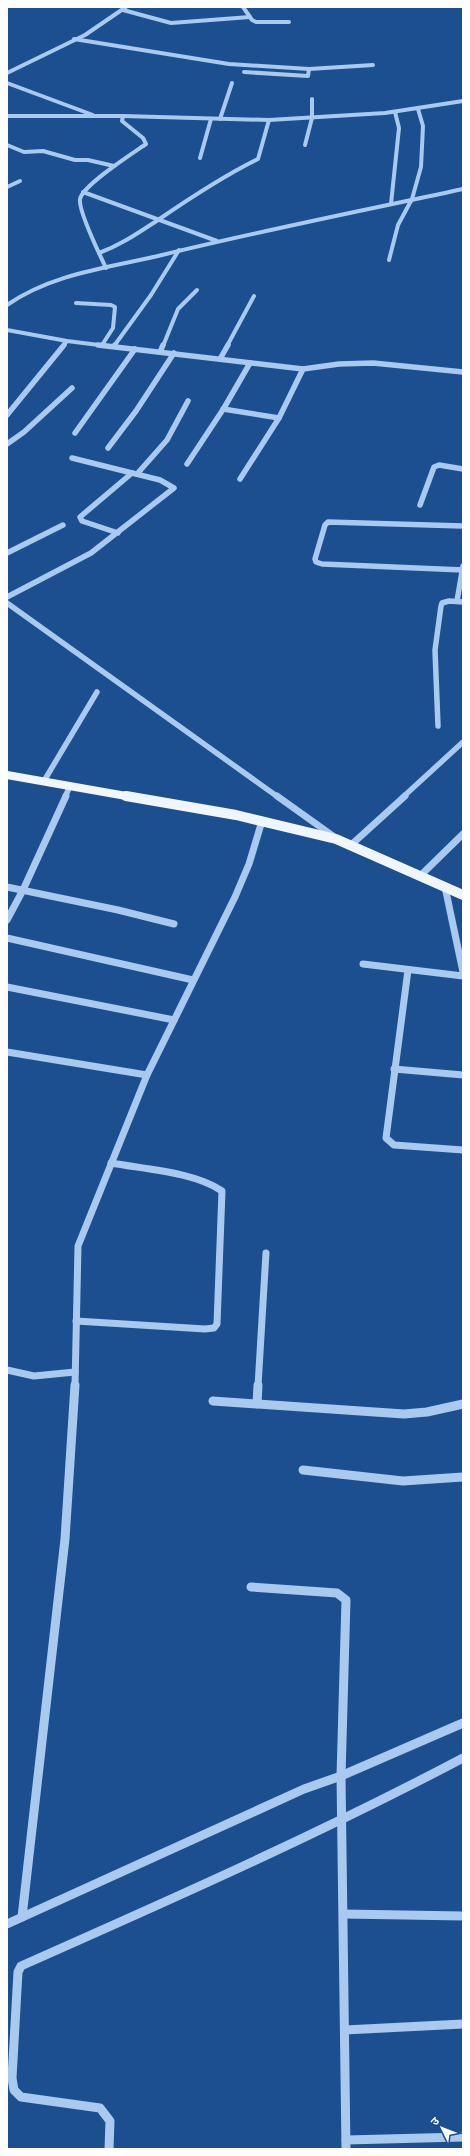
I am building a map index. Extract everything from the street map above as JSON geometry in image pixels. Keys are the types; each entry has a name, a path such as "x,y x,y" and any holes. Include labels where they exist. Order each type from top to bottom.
{"main road":[{"path":"7,775 262,821 336,839 463,895"}],"street":[{"path":"243,7 250,17 256,22 289,22"},
{"path":"7,73 74,39 125,8 170,23 250,17"},
{"path":"74,39 229,64 309,69 373,65"},
{"path":"244,72 306,76 309,69"},
{"path":"7,83 98,117"},
{"path":"220,119 232,83"},
{"path":"306,145 312,118 312,99"},
{"path":"7,116 123,116 269,120 395,112 463,101"},
{"path":"389,260 398,225 412,199 421,167 423,126 418,109"},
{"path":"391,204 399,128 395,112"},
{"path":"106,268 90,234 87,218 80,202 83,192 114,166 147,142 125,126 122,121 123,116"},
{"path":"200,158 211,119"},
{"path":"99,253 127,240 234,171 258,159 269,120"},
{"path":"7,145 26,152 43,151 75,160 88,160 114,166"},
{"path":"7,187 20,181"},
{"path":"7,305 28,292 46,285 106,268 218,241 463,189"},
{"path":"83,192 218,241"},
{"path":"114,346 151,295 180,250"},
{"path":"160,352 178,309 197,290"},
{"path":"220,359 254,296"},
{"path":"76,303 111,305 115,307 113,328 102,344"},
{"path":"7,330 67,341 303,369 339,364 361,363 463,372"},
{"path":"7,415 67,341"},
{"path":"75,433 135,349"},
{"path":"108,448 136,412 174,353"},
{"path":"187,464 223,409 250,363"},
{"path":"240,479 279,418 303,369"},
{"path":"7,444 24,432 72,388"},
{"path":"118,533 82,521 80,517 134,474 167,440 188,401"},
{"path":"223,409 279,418"},
{"path":"7,597 91,553 174,488 160,480 72,458"},
{"path":"420,505 434,467 439,465 463,468"},
{"path":"438,726 435,650 441,606 445,602 460,601 463,568 322,564 316,562 315,559 325,525 328,522 463,526"},
{"path":"7,553 63,525"},
{"path":"7,603 336,839"},
{"path":"44,781 97,692"},
{"path":"352,845 463,742"},
{"path":"7,920 23,890 70,786"},
{"path":"22,1917 65,1539 75,1372 76,1267 78,1246 136,1105 146,1075 235,897 249,864 262,821"},
{"path":"420,876 463,834"},
{"path":"7,887 118,910 174,924"},
{"path":"445,887 463,972"},
{"path":"7,938 193,980"},
{"path":"363,964 463,976"},
{"path":"408,970 386,1138 394,1145 463,1150"},
{"path":"7,987 174,1020"},
{"path":"7,1052 146,1075"},
{"path":"394,1068 463,1074"},
{"path":"76,1321 205,1330 214,1328 217,1324 222,1191 214,1186 178,1176 111,1163"},
{"path":"257,1404 266,1253"},
{"path":"7,1370 34,1376 75,1372"},
{"path":"213,1401 404,1414 427,1412 463,1404"},
{"path":"303,1470 389,1481 438,1482 463,1477"},
{"path":"251,1587 337,1593 346,1600 341,1776 346,2144 463,2137"},
{"path":"7,1924 304,1789 341,1776 463,1723"},
{"path":"109,2149 111,2124 109,2116 100,2108 21,2097 14,2090 12,2078 19,1969 24,1964 146,1911 342,1818 380,1802 463,1758"},
{"path":"344,1914 463,1916"},
{"path":"345,2030 463,2024"}]}
